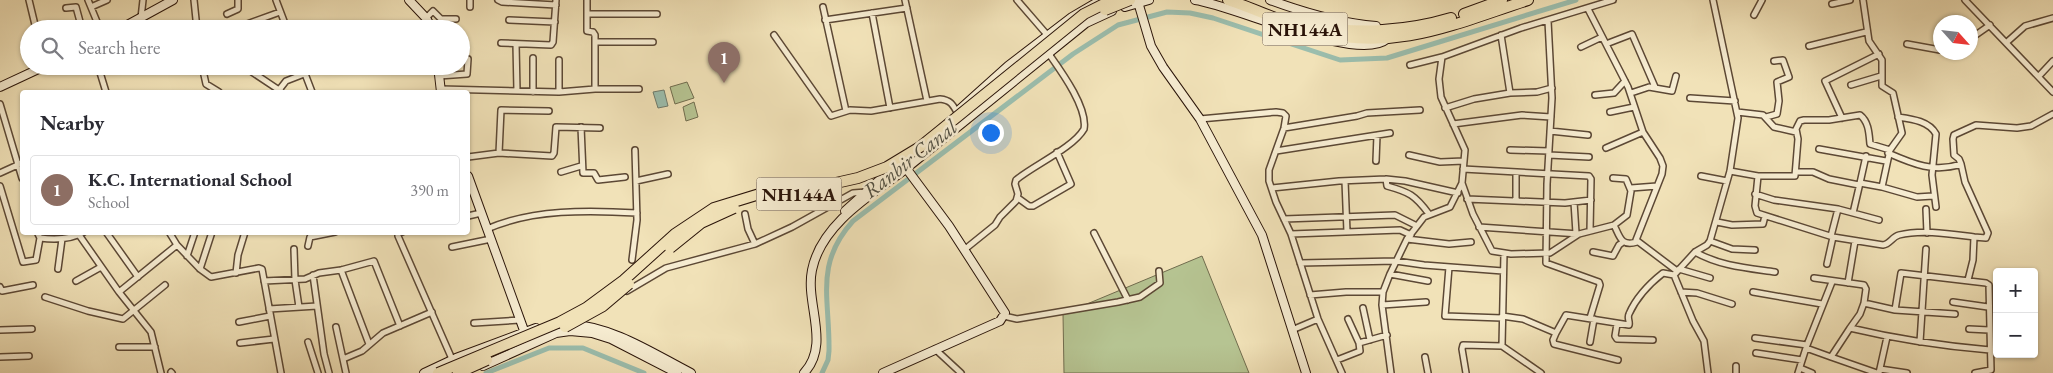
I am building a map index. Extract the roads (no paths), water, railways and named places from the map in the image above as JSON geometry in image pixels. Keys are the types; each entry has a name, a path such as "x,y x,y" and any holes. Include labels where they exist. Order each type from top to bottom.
{"highway":[{"name":"NH144A","path":"438,373 560,322 586,308 624,280 690,222 714,208 766,192 827,184 874,174 920,147 1084,14 1112,0"},
{"name":"NH144A","path":"1228,0 1318,32 1357,39 1408,37 1528,0"},
{"name":"NH144A","path":"1245,0 1305,21 1335,29 1359,31 1398,27"},
{"path":"1398,27 1436,22 1477,5 1502,0"},
{"name":"NH144A","path":"458,373 595,312 614,298 681,238 701,224 724,212 754,201 851,187 872,181 898,169 927,149 1084,21 1108,8 1136,3"}],"street":[{"path":"29,0 34,20"},
{"path":"88,0 96,20"},
{"path":"91,7 107,0"},
{"path":"141,18 143,0"},
{"path":"137,20 173,0"},
{"path":"194,0 196,20"},
{"path":"227,14 238,8 238,0"},
{"path":"276,0 283,20"},
{"path":"409,0 426,18 433,11 441,19 456,19"},
{"path":"470,0 470,7"},
{"path":"498,0 502,2 556,3 553,42 550,46 501,43"},
{"path":"587,0 587,31 594,33 595,42 595,89"},
{"path":"905,0 927,101"},
{"path":"1017,0 1058,46"},
{"path":"796,373 808,361 812,346 807,286 811,260 819,241 829,226 864,192 1008,66 1072,16 1101,0"},
{"path":"804,373 811,364 816,349 811,286 812,269 816,256 834,228 874,192 909,171 963,122 1050,56 1058,46 1092,20 1149,0"},
{"path":"1195,0 1222,6 1296,32 1329,40 1371,45 1382,43 1387,39"},
{"path":"1270,0 1306,14 1335,21 1398,27"},
{"path":"1410,65 1467,50 1502,35 1613,0"},
{"path":"1677,272 1695,252 1710,241 1717,222 1730,171 1737,112 1713,0"},
{"path":"1754,15 1762,0"},
{"path":"1832,4 1850,0"},
{"path":"1863,0 1866,32 1870,44 1879,54 1882,62 1882,86 1893,93 1902,135 1896,140 1889,152 1882,187"},
{"path":"1966,0 2053,92"},
{"path":"1136,3 1151,46 1163,67 1200,119 1262,235 1306,373"},
{"path":"66,8 76,7 80,20"},
{"path":"823,7 846,111"},
{"path":"826,20 907,8"},
{"path":"1588,9 1625,81 1643,132 1658,153 1663,166 1638,233 1637,242"},
{"path":"260,20 280,12"},
{"path":"872,13 890,108"},
{"path":"587,14 657,14"},
{"path":"2007,42 2028,24 2053,18"},
{"path":"509,20 555,22"},
{"path":"1548,21 1552,88 1546,263 1599,282 1600,285 1592,318 1590,342"},
{"path":"1978,34 1990,25"},
{"path":"1809,46 1866,32"},
{"path":"1606,44 1632,34 1655,87"},
{"path":"774,35 829,114 833,116 846,111 890,108 927,101 947,100 954,105 963,122"},
{"path":"1502,35 1510,93"},
{"path":"1581,47 1602,37"},
{"path":"595,42 653,42"},
{"path":"516,44 517,91"},
{"path":"1907,44 1933,49"},
{"path":"1842,118 1825,81 1879,54"},
{"path":"1050,56 1065,76 1083,114 1085,126 1078,137 1016,180 1014,184 1018,198 1029,206 1033,206 1071,184 1057,152"},
{"path":"1392,373 1382,305 1383,292 1409,237 1424,217 1448,208 1458,194 1462,183 1464,146 1445,108 1439,89 1442,57"},
{"path":"532,92 533,58"},
{"path":"559,60 559,92"},
{"path":"1766,117 1777,114 1779,101 1777,82 1789,77 1783,60 1774,61"},
{"path":"2039,76 2053,61"},
{"path":"0,87 26,75"},
{"path":"101,75 105,90"},
{"path":"204,75 206,84 216,90"},
{"path":"256,75 279,90"},
{"path":"281,90 286,81 301,75"},
{"path":"304,75 311,90"},
{"path":"441,90 439,76 452,75"},
{"path":"1630,93 1649,87 1672,91 1676,76"},
{"path":"1851,85 1881,76"},
{"path":"1595,95 1614,93 1625,81"},
{"path":"1445,108 1474,98 1510,93 1537,92 1552,88"},
{"path":"470,91 559,92 595,89 639,89"},
{"path":"1690,98 1735,101"},
{"path":"0,104 20,164 0,173"},
{"path":"1610,112 1634,107"},
{"path":"499,153 501,110 549,111"},
{"path":"1284,128 1368,113 1420,110"},
{"path":"1200,119 1280,112 1286,116 1284,128 1269,170 1272,188 1291,234 1318,319 1342,373"},
{"path":"1737,112 1759,114 1766,117 1774,127 1796,132"},
{"path":"1453,124 1522,115 1551,117"},
{"path":"1730,171 1758,176 1793,177 1796,172 1798,139 1796,132 1802,120 1861,116 1868,129 1870,144 1911,164 1932,168 1948,168 1961,164"},
{"path":"1898,117 1916,120 1928,125 1934,131 1936,138 1932,168 1933,196 1936,207"},
{"path":"1758,176 1755,210 1765,216 1832,236 1885,245 1898,236 1927,233 1986,238 1988,233 1965,182 1959,159 1954,155 1953,139 1956,134 1976,125 2013,129 2031,126 2048,117"},
{"path":"470,157 499,153 552,156 554,153 556,127 600,128"},
{"path":"581,127 581,166 583,173 594,172 598,180 625,177"},
{"path":"1550,131 1588,135"},
{"path":"1606,148 1643,132"},
{"path":"1276,151 1390,133"},
{"path":"1376,161 1377,135"},
{"path":"1819,149 1886,161"},
{"path":"632,260 637,213 635,150"},
{"path":"1510,150 1589,156"},
{"path":"1409,156 1440,162 1464,161"},
{"path":"1853,212 1866,156"},
{"path":"562,172 581,166"},
{"path":"1463,169 1588,176 1591,179 1590,231"},
{"path":"883,373 1000,321 1004,316 1004,310 909,171"},
{"path":"1516,172 1516,200"},
{"path":"1796,172 1813,172 1830,179 1882,187 1917,197 1933,196"},
{"path":"636,181 668,174"},
{"path":"1701,176 1727,181"},
{"path":"1479,227 1578,233 1614,225 1627,215 1631,188 1626,179 1613,178"},
{"path":"1272,188 1386,179 1405,181 1458,194"},
{"path":"1386,179 1387,186 1400,189 1416,198 1429,214"},
{"path":"1345,181 1347,232"},
{"path":"470,182 529,345"},
{"path":"1462,183 1479,227 1490,249 1504,253 1546,254 1553,252 1578,233"},
{"path":"0,186 22,262 26,263 36,260 38,235 55,239 74,235"},
{"path":"1631,188 1657,186"},
{"path":"467,373 485,368 573,325 661,271 755,244 853,193 874,192"},
{"path":"1755,194 1774,200 1853,212 1879,220"},
{"path":"964,250 995,225 1018,198"},
{"path":"1467,198 1547,202 1591,200"},
{"path":"1574,202 1578,233"},
{"path":"1826,264 1838,209"},
{"path":"1926,209 1927,233"},
{"path":"487,229 505,222 578,211 637,213"},
{"path":"470,216 481,213"},
{"path":"745,214 748,229 755,244"},
{"path":"1284,219 1395,215 1417,226"},
{"path":"1717,222 1732,225 1763,224 1765,216"},
{"path":"1614,225 1622,242 1628,244 1637,242 1652,251 1677,272 1680,292 1704,341 1708,373"},
{"path":"1291,234 1403,230 1409,237 1441,243 1471,242"},
{"path":"1094,233 1128,300"},
{"path":"78,235 151,332 161,373"},
{"path":"108,235 138,276"},
{"path":"169,235 174,247 213,278 260,268 281,373"},
{"path":"187,256 194,235"},
{"path":"200,269 211,235"},
{"path":"236,273 238,255 244,235"},
{"path":"308,246 310,238 322,235"},
{"path":"398,235 452,360"},
{"path":"1968,280 1973,260 1974,237"},
{"path":"58,270 62,239"},
{"path":"452,247 491,239"},
{"path":"1710,241 1732,249 1755,250"},
{"path":"1848,283 1855,241"},
{"path":"1593,252 1614,255 1617,247 1622,242"},
{"path":"119,292 174,247"},
{"path":"1920,342 1926,248"},
{"path":"294,249 295,280 299,307"},
{"path":"1695,252 1707,259 1726,265 1774,272"},
{"path":"1502,346 1504,253"},
{"path":"264,281 306,279 313,275 374,261 400,326"},
{"path":"1300,263 1396,261 1503,271"},
{"path":"76,281 101,267"},
{"path":"1449,267 1445,316 1523,319 1556,333"},
{"path":"341,270 369,344"},
{"path":"1004,316 1017,319 1140,297 1158,286 1161,280 1159,271"},
{"path":"1618,360 1554,344 1552,340 1566,315 1592,318 1617,324 1630,324 1629,314 1643,290 1661,274 1677,272 1710,278"},
{"path":"1895,310 1902,273 1988,284 1991,370 1975,373"},
{"path":"1390,274 1428,280"},
{"path":"313,275 316,306 329,373"},
{"path":"1814,278 1832,282 1862,284 1865,286 1864,304 1860,314 1831,357"},
{"path":"1812,373 1799,370 1806,346 1832,282"},
{"path":"45,297 88,312 119,319 126,318 165,285"},
{"path":"0,287 2,291 33,286"},
{"path":"1310,295 1346,292 1383,292"},
{"path":"1680,292 1704,294 1732,304"},
{"path":"1754,292 1822,304"},
{"path":"1382,305 1426,302"},
{"path":"1953,302 1988,307"},
{"path":"1864,304 1895,310 1955,314"},
{"path":"269,309 316,306"},
{"path":"1363,308 1370,340"},
{"path":"343,359 362,351 383,333 432,312"},
{"path":"239,322 270,316"},
{"path":"1292,330 1318,319"},
{"path":"1337,360 1360,351 1359,343 1348,319"},
{"path":"474,322 520,320"},
{"path":"424,373 525,331 551,324 591,327 616,336 691,373"},
{"path":"1617,324 1616,338 1653,340"},
{"path":"336,327 346,373"},
{"path":"1850,328 1887,337 1990,350"},
{"path":"1969,328 1989,330"},
{"path":"0,330 32,329"},
{"path":"556,333 570,331 602,336 626,346 677,373"},
{"path":"1359,343 1386,335"},
{"path":"1878,372 1887,337"},
{"path":"1755,338 1806,346 1831,357 1878,372 1907,373"},
{"path":"240,343 274,339"},
{"path":"308,342 318,373"},
{"path":"1466,373 1462,349 1464,345 1502,346 1541,373"},
{"path":"119,347 155,347"},
{"path":"935,349 961,373"},
{"path":"1756,354 1802,360"},
{"path":"0,357 29,356"},
{"path":"1425,357 1428,373"},
{"path":"1736,366 1736,373"}],"waterway":[{"name":"Ranbir Canal","path":"822,373 828,360 829,351 827,298 829,267 833,252 853,221 1073,54 1118,25 1167,12 1190,13 1213,18 1340,60 1387,58 1576,0"},
{"name":"Ranbir Canal","path":"486,373 549,348 583,348 644,373"}],"place":[{"name":"K.C. International School","path":"724,83"}]}
